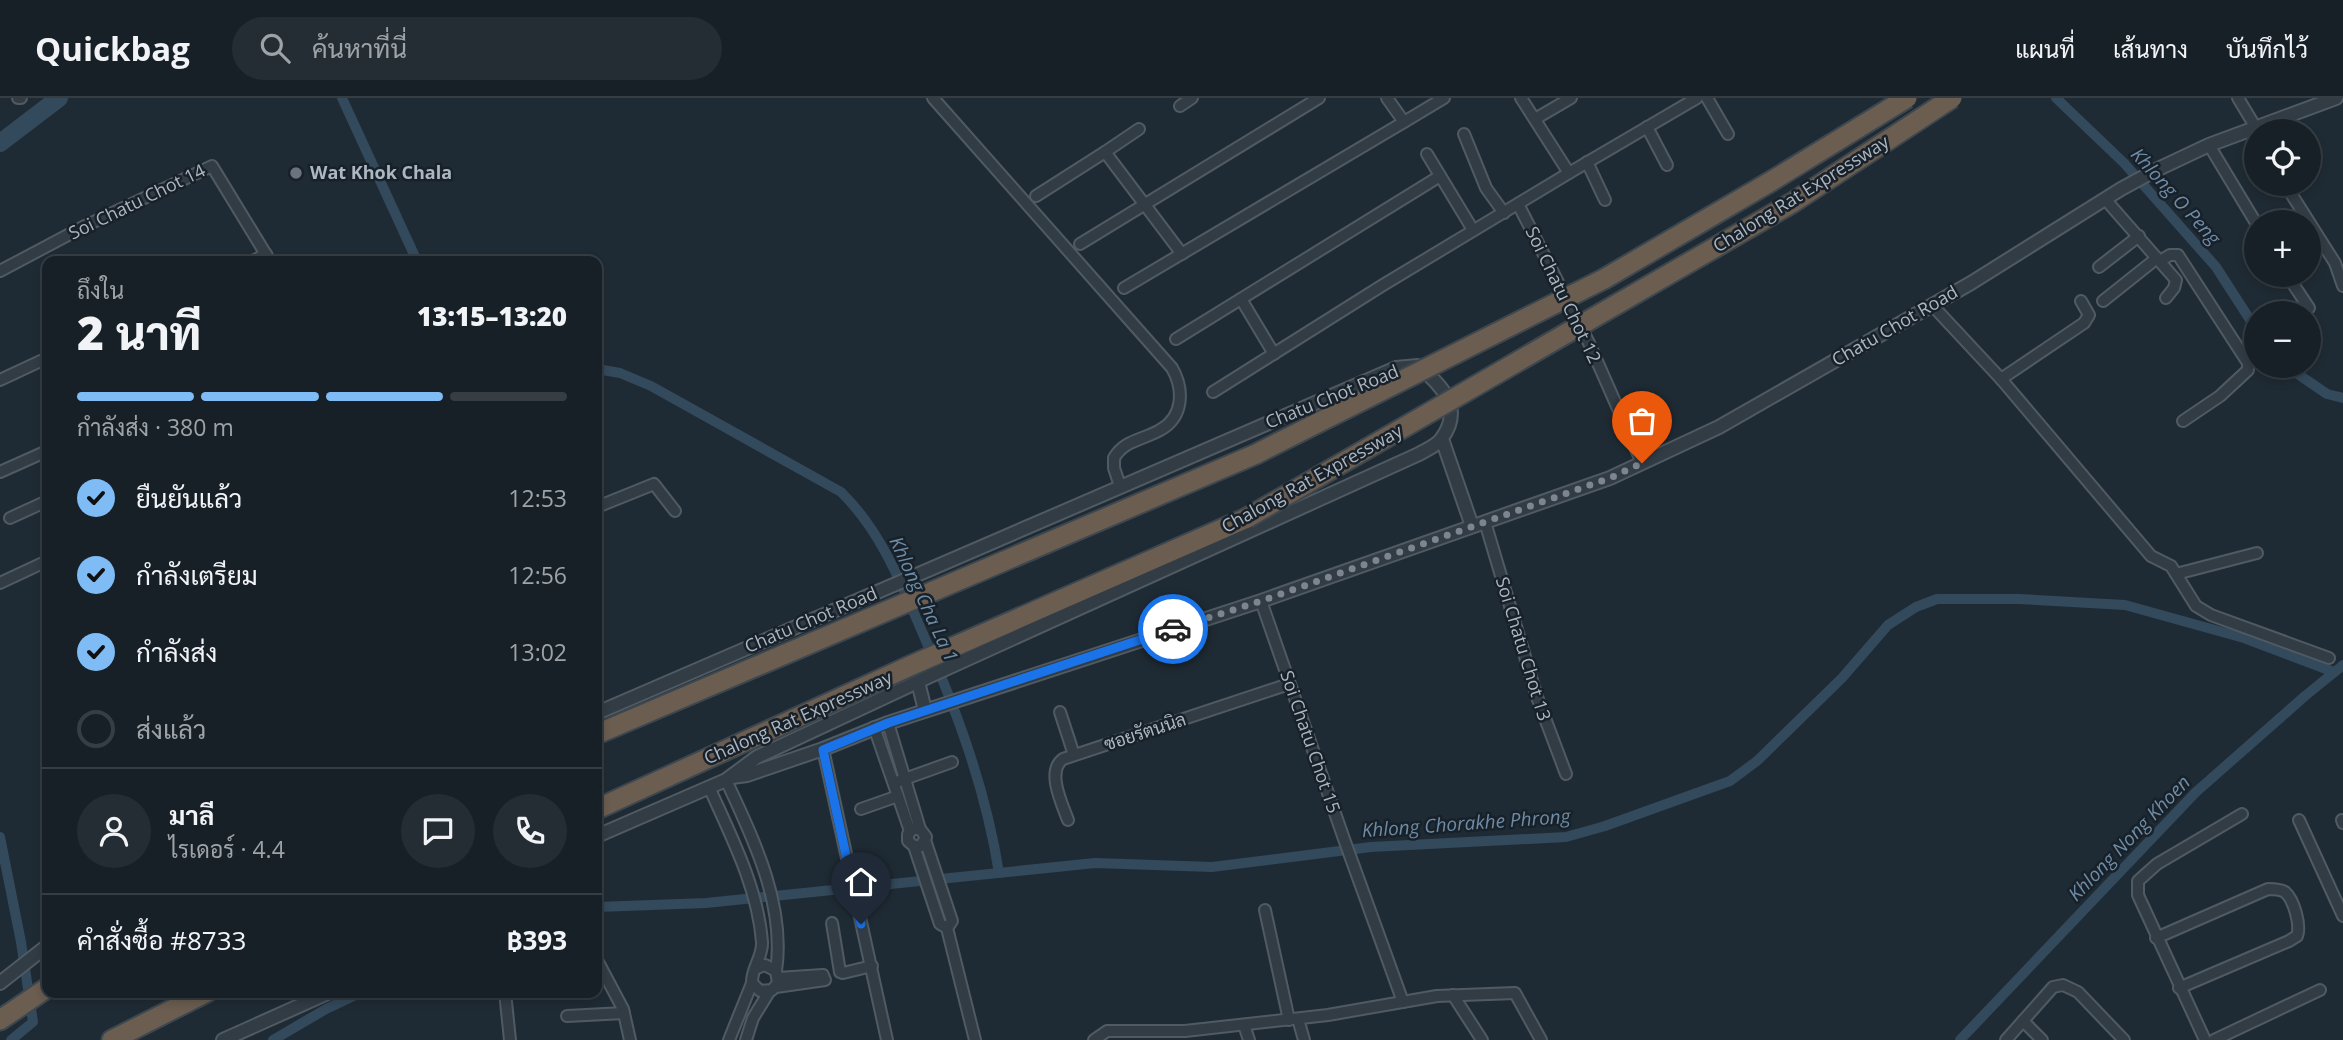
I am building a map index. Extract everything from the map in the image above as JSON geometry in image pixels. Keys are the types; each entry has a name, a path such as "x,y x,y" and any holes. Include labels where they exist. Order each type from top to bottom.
{"highway":[{"name":"Chalong Rat Expressway","path":"602,732 1256,454 1574,295 1770,183 1907,98"},
{"name":"Chalong Rat Expressway","path":"602,807 920,675 1046,607 1236,523 1277,502 1792,203 1952,98"},
{"path":"3,1018 42,991"},
{"path":"112,1040 195,998"}],"street":[{"path":"933,98 1177,376 1181,393 1174,417 1159,431 1125,444 1114,458 1114,468 1121,486"},
{"path":"1180,106 1192,98"},
{"path":"1080,244 1319,98"},
{"path":"1387,98 1404,122"},
{"path":"1124,288 1444,98"},
{"path":"1521,98 1569,173"},
{"path":"1535,120 1571,98"},
{"path":"1213,393 1473,230 1647,127 1680,102 1697,98"},
{"path":"1707,98 1728,134"},
{"path":"2238,98 2248,119"},
{"name":"Chatu Chot Road","path":"2285,119 2336,98"},
{"path":"1647,127 1667,164"},
{"path":"1036,196 1139,129"},
{"path":"1464,134 1486,188 1503,213"},
{"name":"Chatu Chot Road","path":"602,834 728,779 823,750 874,727 1261,601 1610,478 1719,427 1932,305 2156,170 2209,145 2244,135"},
{"path":"2209,145 2248,210"},
{"path":"1105,152 1182,254"},
{"path":"1427,154 1473,230"},
{"path":"1587,162 1605,200"},
{"name":"Soi Chatu Chot 14","path":"0,271 85,226 212,166 267,256"},
{"path":"1177,339 1440,176"},
{"path":"2292,196 2335,264 2343,286"},
{"path":"2105,199 2176,280 2174,288 2165,298"},
{"name":"Soi Chatu Chot 12","path":"1518,204 1589,343 1642,463"},
{"path":"2099,267 2139,236"},
{"path":"2102,301 2158,259 2178,255 2248,363 2248,370 2220,396 2183,421"},
{"path":"1241,299 1274,354"},
{"path":"2001,379 2084,323 2089,315 2081,301"},
{"path":"1932,305 2001,379 2151,556 2171,566 2196,606 2211,615 2329,658"},
{"path":"0,380 42,360"},
{"name":"Chatu Chot Road","path":"602,711 1396,368 1418,366 1439,382 1447,396 1451,418 1442,439"},
{"path":"957,655 1419,454 1442,439 1478,524"},
{"path":"0,472 42,453"},
{"path":"602,505 654,484 675,511"},
{"path":"10,518 42,503"},
{"name":"Soi Chatu Chot 13","path":"1478,524 1566,774"},
{"path":"2176,574 2257,553"},
{"path":"0,583 42,563"},
{"name":"Soi Chatu Chot 15","path":"1261,601 1403,1002"},
{"path":"920,675 925,710"},
{"name":"Chatu Chot Road","path":"728,779 757,757 920,675"},
{"name":"ซอยรัตนนิล","path":"1074,755 1289,684"},
{"path":"1060,712 1074,755 1063,759 1057,766 1057,787 1068,820"},
{"path":"888,723 905,779 915,830 908,841 915,851 940,924 947,928"},
{"path":"874,727 898,796 915,830 925,833 952,920 947,928 975,1040"},
{"path":"823,750 887,1040"},
{"path":"893,783 952,762"},
{"path":"728,779 774,908 778,954 775,982 753,1018 746,1040"},
{"path":"709,787 747,880 757,910 762,946 757,968 752,974 752,983 729,1040"},
{"path":"861,809 898,796"},
{"path":"2201,1038 2138,895 2138,881 2157,864 2242,814"},
{"path":"2299,820 2343,916"},
{"path":"915,851 925,840"},
{"path":"2156,938 2267,889 2286,893 2292,905 2299,925 2297,936 2289,942 2179,988"},
{"path":"1265,910 1293,1019 1304,1040"},
{"path":"832,923 839,972 872,966"},
{"path":"0,983 42,950"},
{"path":"757,968 769,966 775,982"},
{"path":"602,970 624,1013 630,1040"},
{"path":"752,983 757,989 775,982"},
{"path":"2006,1040 2053,987 2063,985 2078,992 2124,1040"},
{"path":"2214,1040 2320,990"},
{"path":"1094,1040 1107,1031 1185,1031 1350,1012 1453,995 1516,993 1541,1040"},
{"path":"1453,995 1482,1040"},
{"path":"232,1038 317,998"},
{"path":"506,998 510,1040"},
{"path":"567,1016 624,1013"},
{"path":"2023,1021 2042,1040"},
{"path":"1244,1024 1249,1040"}],"waterway":[{"path":"0,143 59,98"},
{"name":"Khlong Cha La 1","path":"342,98 415,256"},
{"name":"Khlong O Peng","path":"2056,98 2124,163 2216,267 2244,310"},
{"name":"Khlong Cha La 1","path":"602,370 620,373 651,386 841,492 868,523 907,596 947,692 978,781 999,873"},
{"name":"Khlong O Peng","path":"2304,378 2327,394 2343,398"},
{"name":"Khlong Chorakhe Phrong","path":"602,907 706,903 1095,863 1212,867 1371,847 1566,837 1605,826 1730,781 1757,761 1842,678 1888,625 1916,607 1937,599 2019,599 2125,605 2244,638 2334,672"},
{"name":"Khlong Nong Khoen","path":"1960,1040 2196,792 2343,665"},
{"path":"0,837 21,942 33,1022 11,1040"},
{"name":"Khlong Chorakhe Phrong","path":"273,1040 349,998"}],"way so far":[{"path":"1173,629 1261,601 1610,478 1642,463"}],"place":[{"name":"Wat Khok Chala","path":"296,173"}],"route":[{"path":"861,924 823,750 874,727 1173,629"}]}
